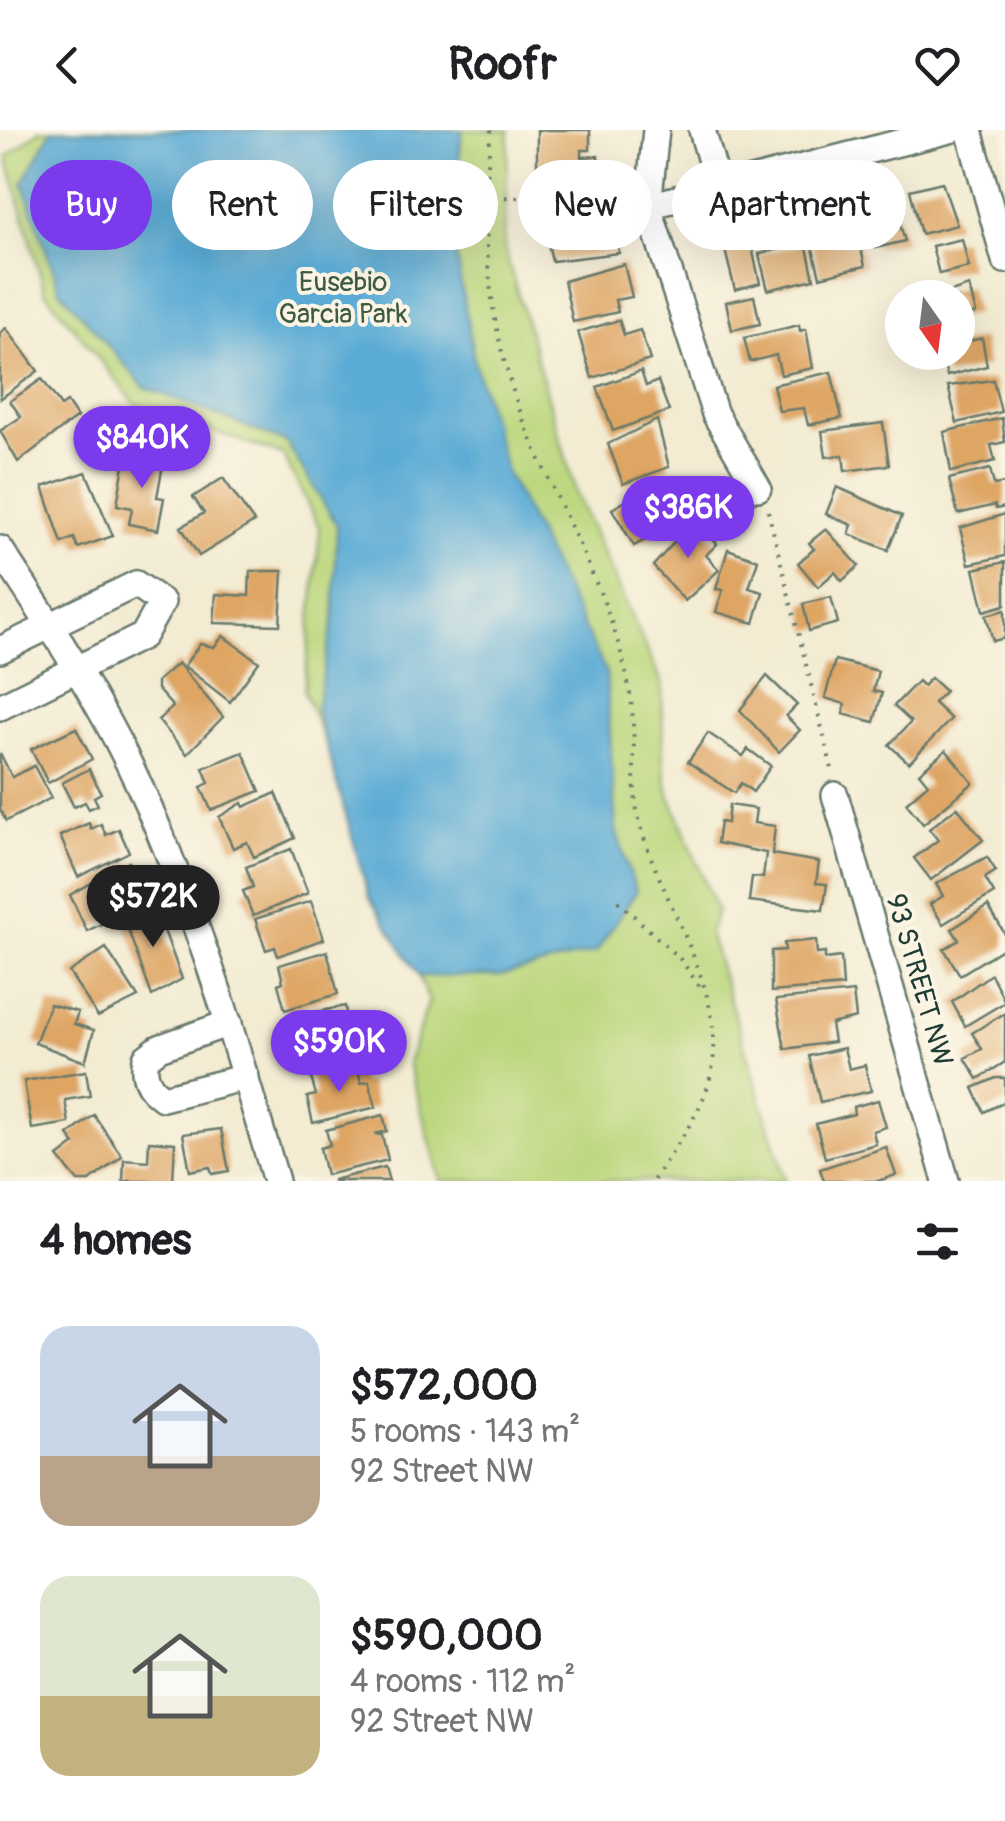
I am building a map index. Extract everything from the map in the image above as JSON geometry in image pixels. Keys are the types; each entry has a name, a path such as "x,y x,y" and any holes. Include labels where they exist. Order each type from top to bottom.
{"street":[{"path":"652,171 656,130"},
{"path":"702,130 711,160"},
{"path":"833,160 950,130"},
{"path":"969,130 1005,260"},
{"path":"652,212 715,414 758,488"},
{"path":"0,549 76,666 139,785 229,1023 276,1181"},
{"path":"0,650 136,584 162,602 143,636 0,707"},
{"name":"93 STREET NW","path":"835,795 946,1181"},
{"path":"229,1023 158,1048 146,1058 146,1077 150,1089 163,1098 246,1077"}],"path":[{"path":"488,160 491,130"},
{"path":"486,250 487,278 509,383 616,636 631,698 638,815 707,998 713,1036 710,1079 702,1102 653,1181"},
{"path":"758,488 773,524 822,714 835,795"},
{"path":"618,902 681,960 707,998"}],"green space":[{"name":"Eusebio Garcia Park","path":"40,130 509,130 504,247 577,496 662,683 663,762 669,794 717,911 709,933 786,1181 441,1181 408,1063 429,1001 304,691 320,529 283,455 136,405 45,292 33,250 152,250 152,160 30,160 30,239 7,157"}],"water":[{"path":"52,130 462,130 460,160 333,160 333,250 455,250 475,364 507,473 606,672 616,830 636,892 596,952 500,976 419,976 369,897 316,709 334,617 337,525 286,442 144,387 60,290 46,250 152,250 152,160 36,160"},
{"path":"30,170 30,203 23,183"}],"building":[{"path":"537,130 590,130 590,150 582,150 582,157 598,156 598,160 537,160"},
{"path":"942,182 957,225 921,234 910,190"},
{"path":"962,239 969,267 939,274 932,246"},
{"path":"550,250 619,253 552,261"},
{"path":"725,250 753,250 760,283 735,290"},
{"path":"808,250 814,279 768,290 759,254"},
{"path":"813,250 861,250 865,266 820,277"},
{"path":"624,264 632,297 615,300 618,312 573,322 564,281"},
{"path":"754,296 760,324 732,330 726,302"},
{"path":"619,320 624,335 640,330 650,360 592,378 578,332"},
{"path":"799,325 800,331 806,329 813,368 781,375 776,355 750,362 744,338"},
{"path":"6,328 38,371 0,399 0,333"},
{"path":"982,338 987,366 975,369 975,340"},
{"path":"946,370 971,370 947,376"},
{"path":"641,371 646,386 658,381 669,411 613,431 597,387"},
{"path":"831,372 842,418 808,425 804,408 779,411 773,385"},
{"path":"42,379 61,406 67,402 77,417 18,462 0,431 21,417 10,401"},
{"path":"993,380 1001,412 957,423 948,386"},
{"path":"1002,418 1005,442 991,445 995,461 951,472 944,432"},
{"path":"657,420 669,467 623,484 608,444"},
{"path":"883,423 889,465 845,471 843,455 826,457 822,431"},
{"path":"139,455 164,459 157,497 164,498 158,530 129,524 132,508 117,505 125,459 138,461"},
{"path":"990,469 994,485 1005,483 1005,507 996,509 995,505 958,514 949,479"},
{"path":"86,472 113,536 78,548 74,538 62,543 43,487"},
{"path":"223,478 254,522 199,556 181,527 204,513 193,497"},
{"path":"662,480 668,490 679,489 693,513 634,546 612,509"},
{"path":"837,487 902,516 888,550 849,534 852,525 826,514"},
{"path":"1005,514 1005,556 969,564 960,528"},
{"path":"695,519 717,544 706,555 719,570 685,601 653,566"},
{"path":"826,529 859,566 842,581 835,572 818,587 798,563 814,549 809,543"},
{"path":"728,549 758,560 749,588 763,592 754,623 716,612 723,590 716,589"},
{"path":"1005,562 1005,605 984,611 974,569"},
{"path":"250,571 283,571 280,625 214,623 216,594 249,596"},
{"path":"831,597 838,623 809,631 803,604"},
{"path":"1005,610 1005,638 993,641 986,615"},
{"path":"223,636 259,662 230,702 184,666 200,644 214,647"},
{"path":"835,660 878,671 873,691 882,693 874,722 843,714 845,704 825,698"},
{"path":"178,663 223,717 187,754 158,720 173,707 157,689 157,681"},
{"path":"767,676 797,705 786,716 800,730 779,752 740,710"},
{"path":"931,678 945,691 934,703 951,719 909,763 889,745 911,722 894,706 918,681 923,686"},
{"path":"76,728 92,759 48,783 31,749"},
{"path":"708,733 743,756 748,749 771,766 753,792 741,783 734,793 688,762"},
{"path":"946,750 973,783 923,824 906,803 928,784 919,773"},
{"path":"243,752 260,791 211,810 201,787 209,783 203,768"},
{"path":"0,753 12,777 34,766 51,798 6,821 0,809"},
{"path":"89,769 101,793 94,797 98,805 89,809 85,802 74,807 62,783"},
{"path":"276,793 295,838 254,857 247,842 233,848 219,817 242,803 244,807"},
{"path":"729,805 756,809 754,823 775,826 772,854 819,862 816,883 827,884 823,910 749,901 752,877 763,878 766,853 717,843 720,822 727,823"},
{"path":"957,807 983,840 931,880 914,858 938,840 929,829"},
{"path":"89,823 91,829 101,824 106,835 119,829 129,852 78,877 60,836"},
{"path":"291,849 308,893 253,916 243,891 253,887 246,867"},
{"path":"987,857 996,871 985,878 994,893 943,924 930,904 943,896 936,884"},
{"path":"129,862 140,884 121,893 129,910 87,931 70,895"},
{"path":"311,901 324,939 278,956 275,947 266,950 255,919"},
{"path":"155,906 182,979 152,996 124,919"},
{"path":"988,906 1005,934 1005,947 960,975 944,949 959,940 952,929"},
{"path":"816,940 817,954 825,953 825,959 841,957 843,986 771,992 771,951 785,950 784,943"},
{"path":"106,948 138,997 98,1017 69,972"},
{"path":"327,951 338,994 285,1010 278,984 283,982 279,965"},
{"path":"991,974 1005,1002 965,1026 952,1002"},
{"path":"853,992 856,1018 831,1024 834,1042 785,1049 776,1000"},
{"path":"50,1004 78,1012 74,1024 94,1030 85,1062 35,1043"},
{"path":"345,1006 351,1050 299,1067 292,1037 311,1032 307,1014"},
{"path":"1005,1013 1005,1062 978,1079 965,1058 982,1049 972,1033"},
{"path":"844,1048 849,1069 865,1065 871,1091 820,1102 809,1056"},
{"path":"337,1067 339,1074 358,1069 361,1083 369,1081 376,1107 313,1123 307,1097 316,1095 310,1074"},
{"path":"86,1071 90,1096 65,1100 69,1123 32,1129 24,1081"},
{"path":"1005,1078 1005,1102 984,1112 973,1088"},
{"path":"878,1100 886,1127 873,1131 876,1144 825,1158 816,1124 854,1114 853,1107"},
{"path":"94,1115 122,1156 90,1181 78,1181 58,1157 75,1144 68,1135"},
{"path":"383,1115 387,1131 375,1134 382,1135 388,1160 326,1175 320,1148 330,1145 326,1130"},
{"path":"221,1129 229,1171 212,1174 210,1167 190,1171 183,1134"},
{"path":"149,1141 175,1143 173,1181 123,1181 124,1159 148,1161"},
{"path":"886,1147 896,1175 878,1181 824,1181 820,1169"},
{"path":"385,1167 389,1181 333,1181 333,1180"}]}
